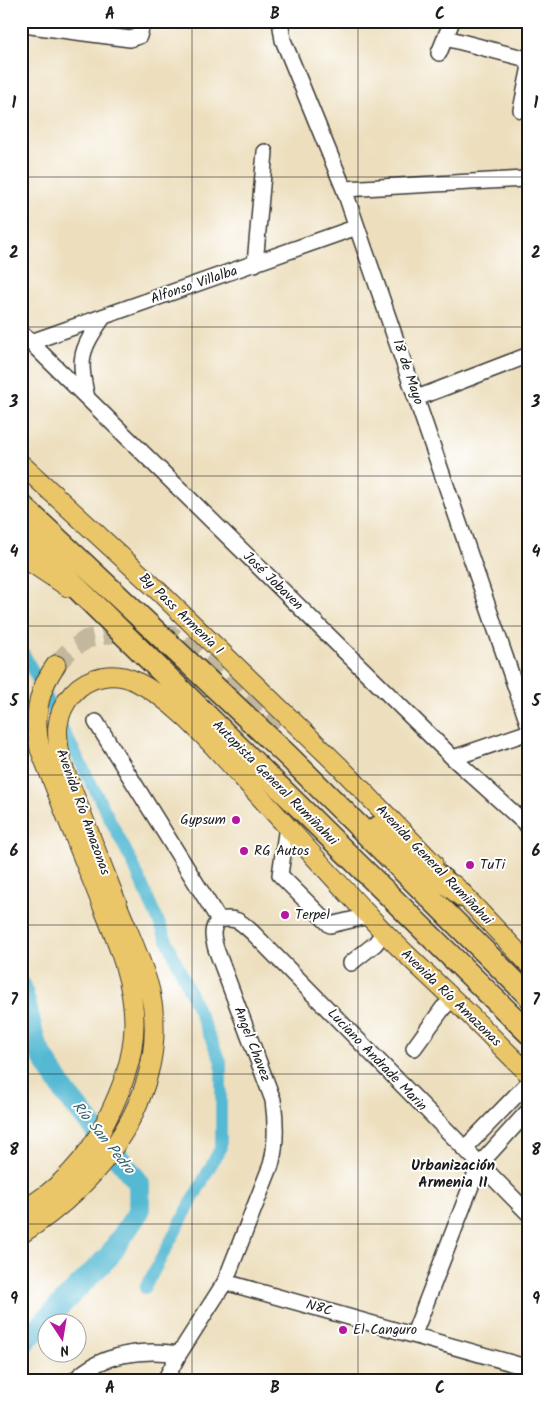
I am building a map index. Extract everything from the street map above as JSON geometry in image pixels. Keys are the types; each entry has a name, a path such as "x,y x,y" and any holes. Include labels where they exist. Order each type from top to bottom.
{"highway":[{"name":"Autopista General Rumiñahui","path":"21,505 287,756 529,996"},
{"name":"Autopista General Rumiñahui","path":"21,533 529,1033"},
{"path":"287,756 463,896"}],"main road":[{"name":"By Pass Armenia I","path":"21,464 152,585 333,761"},
{"path":"21,556 92,602"},
{"name":"Avenida Río Amazonas","path":"21,1234 66,1201 82,1174 122,1088 132,1048 134,1026 133,1004 125,964 40,749 36,722 39,697 45,682 56,665"},
{"name":"Avenida Río Amazonas","path":"21,1211 57,1187 82,1174 118,1142 138,1102 147,1077 152,1050 153,1011 144,972 62,764 56,740 57,723 66,703 80,686 95,678 111,676 134,680 150,689 191,722 368,916 529,1074"},
{"name":"Avenida General Rumiñahui","path":"333,761 529,964"}],"street":[{"path":"31,26 130,39 139,36 143,21"},
{"name":"18 de Mayo","path":"280,21 283,40 344,190 529,726"},
{"path":"439,53 452,21"},
{"path":"446,38 523,58 529,64"},
{"path":"522,110 529,71"},
{"path":"255,264 265,152"},
{"path":"344,190 525,180"},
{"name":"Alfonso Villalba","path":"26,337 104,316 357,227"},
{"path":"87,398 81,372 83,352 90,336 104,316"},
{"name":"José Jobaven","path":"26,337 453,758 529,827"},
{"path":"417,398 529,355"},
{"path":"96,722 219,920"},
{"path":"453,758 529,732"},
{"path":"287,826 280,875 330,925 368,916"},
{"name":"Luciano Andrade Marin","path":"219,920 235,919 254,934 529,1214"},
{"name":"Angel Chavez","path":"165,1380 179,1354 225,1282 271,1165 276,1143 273,1100 216,949 213,932 219,920"},
{"path":"351,963 375,944 384,932"},
{"path":"414,1048 443,1008 453,999"},
{"path":"464,1149 529,1082"},
{"path":"414,1334 479,1165 529,1110"},
{"name":"N8C","path":"225,1282 529,1368"},
{"path":"76,1380 84,1370 116,1356 144,1351 179,1354"}],"waterway":[{"path":"21,648 133,864 221,1062 221,1147 145,1288"},
{"name":"Río San Pedro","path":"21,987 36,1046 66,1094 139,1183 139,1211 109,1256 21,1345"}],"tunnel":[{"path":"56,665 69,651 87,639 130,630 173,636 283,721"}],"place":[{"name":"Gypsum","path":"236,820"},
{"name":"RG Autos","path":"244,851"},
{"name":"TuTi","path":"470,865"},
{"name":"Terpel","path":"285,915"},
{"name":"El Canguro","path":"343,1330"}],"district":[{"name":"Urbanización Armenia II","path":"453,1174"}]}
